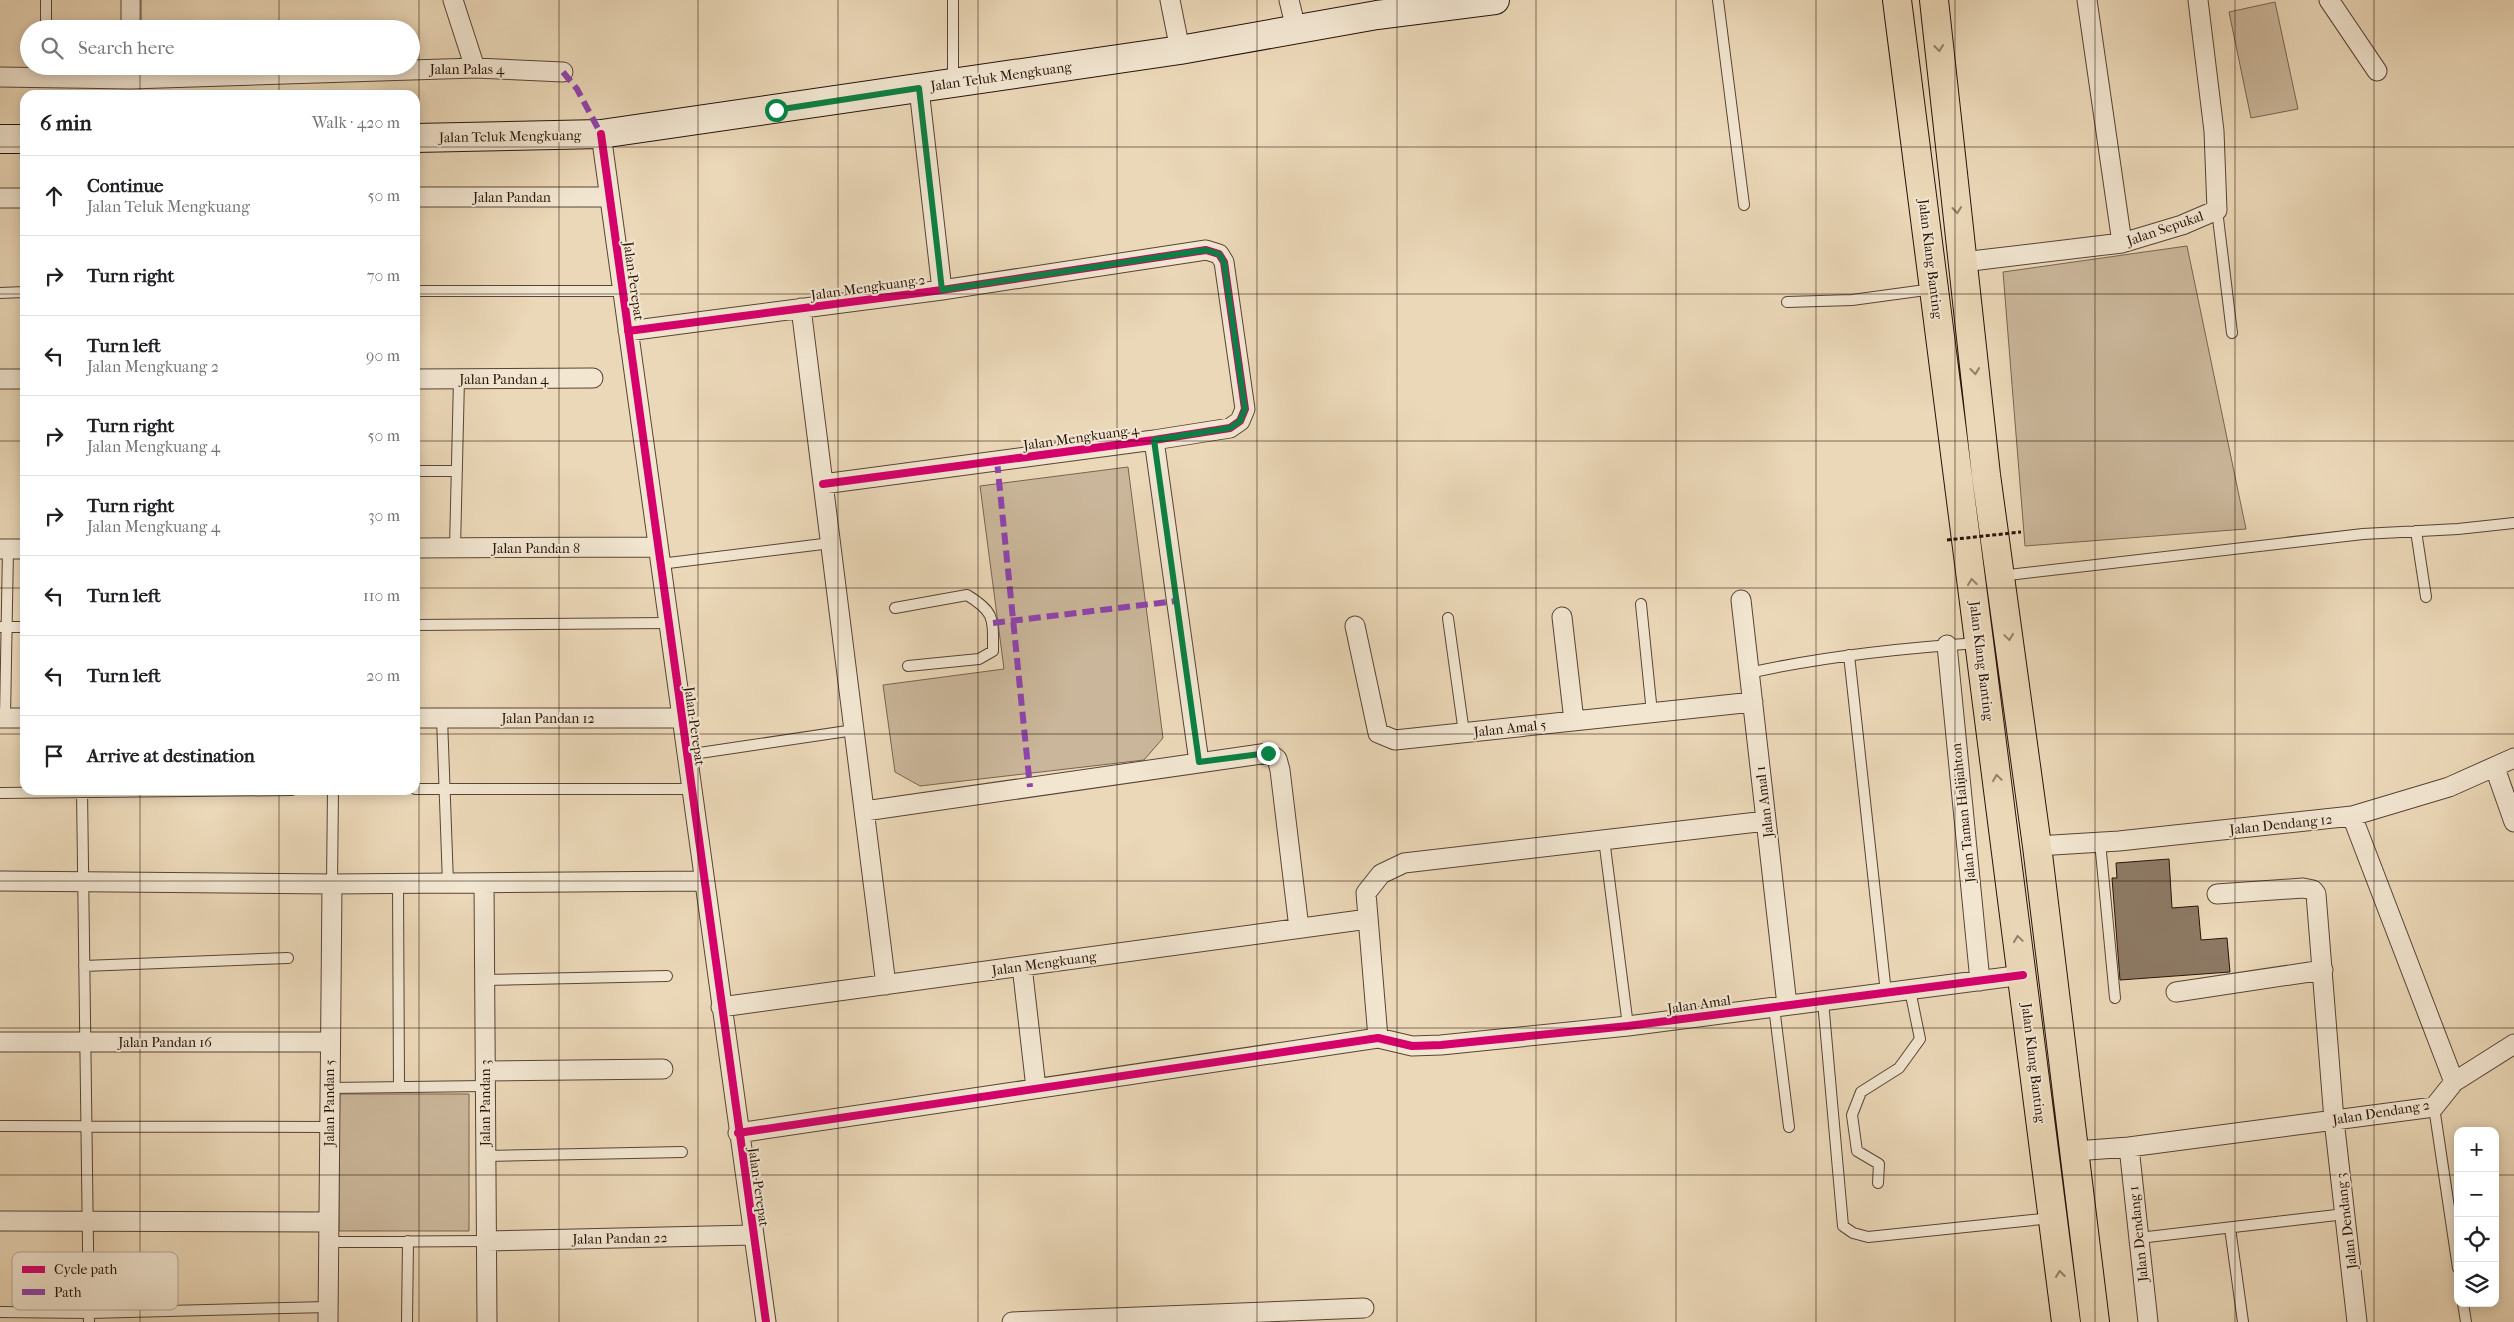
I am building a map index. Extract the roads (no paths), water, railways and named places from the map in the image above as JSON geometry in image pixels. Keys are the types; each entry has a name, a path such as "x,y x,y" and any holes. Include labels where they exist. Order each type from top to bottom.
{"highway":[{"name":"Jalan Klang Banting","path":"1897,0 2066,1322"},
{"name":"Jalan Klang Banting","path":"1934,0 1986,475 2037,846 2095,1322"}],"street":[{"path":"130,0 130,20"},
{"path":"453,0 475,68"},
{"path":"1170,0 1180,50"},
{"path":"1289,0 1296,29"},
{"name":"Jalan Teluk Mengkuang","path":"420,138 601,134 1180,50 1377,15 1495,0"},
{"path":"2087,0 2122,243"},
{"name":"Jalan Sepukal","path":"1963,262 2122,243 2182,225 2217,210 2214,131 2198,0"},
{"path":"2329,0 2377,71"},
{"name":"Jalan Palas 4","path":"420,70 475,68 562,72"},
{"name":"Jalan Palas 4","path":"0,76 20,74"},
{"name":"Jalan Palas 4","path":"78,75 130,80 274,75"},
{"path":"919,88 942,290"},
{"name":"Jalan Perepat","path":"601,134 720,1007 766,1322"},
{"path":"0,139 20,139"},
{"name":"Jalan Pandan","path":"420,197 609,197"},
{"path":"0,198 20,198"},
{"name":"Jalan Mengkuang 2","path":"628,331 942,290 1206,250 1219,254 1224,262"},
{"name":"Jalan Mengkuang 4","path":"823,484 1154,440 1230,428 1240,421 1245,409 1224,262"},
{"path":"801,308 886,985"},
{"name":"Jalan Pandan 4","path":"420,379 593,378"},
{"path":"0,379 20,379"},
{"path":"1154,440 1199,762"},
{"name":"Jalan Pandan 8","path":"420,548 659,556"},
{"name":"Jalan Amal 1","path":"1741,600 1766,821 1780,1006"},
{"path":"1562,617 1574,721"},
{"name":"Jalan Amal 5","path":"1355,626 1378,733 1395,740 1753,702"},
{"name":"Jalan Taman Halijahton","path":"1947,645 1980,981"},
{"path":"3,718 20,718"},
{"name":"Jalan Pandan 12","path":"420,718 681,718"},
{"path":"864,812 1268,753 1277,759 1299,928"},
{"name":"Jalan Dendang 12","path":"2037,846 2100,842 2352,816 2448,787 2495,768 2514,758"},
{"path":"2495,768 2514,822"},
{"path":"2352,816 2454,1082"},
{"path":"738,1133 1378,1038 1366,893 1381,874 1404,863 1766,821"},
{"path":"0,881 398,884 703,881"},
{"name":"Jalan Pandan 3","path":"484,883 487,1322"},
{"name":"Jalan Pandan 5","path":"328,1315 332,884"},
{"name":"Jalan Dendang 3","path":"2217,894 2303,888 2313,890 2316,894 2334,1120 2357,1322"},
{"name":"Jalan Mengkuang","path":"720,1007 1368,919"},
{"path":"1022,966 1036,1088"},
{"path":"2176,992 2323,970"},
{"name":"Jalan Amal","path":"1378,1038 1412,1046 1441,1046 1628,1026 2023,975"},
{"name":"Jalan Pandan 16","path":"0,1042 330,1042"},
{"name":"Jalan Dendang 2","path":"2075,1151 2129,1147 2434,1107 2454,1082 2514,1044"},
{"path":"485,1078 663,1069"},
{"name":"Jalan Dendang 1","path":"2129,1147 2148,1322"},
{"path":"0,1221 329,1222"},
{"name":"Jalan Pandan 22","path":"486,1242 753,1235"},
{"path":"1012,1322 1364,1308"}],"lane":[{"path":"46,0 46,20"},
{"path":"953,0 953,83"},
{"path":"1718,0 1744,205"},
{"path":"2217,210 2232,334"},
{"path":"1787,302 1852,300 1934,289"},
{"path":"420,291 622,291"},
{"path":"0,292 20,292"},
{"path":"455,548 459,379"},
{"path":"420,471 457,471"},
{"path":"2000,576 2363,534 2416,532 2514,523"},
{"path":"2416,532 2426,598"},
{"path":"659,556 831,543"},
{"path":"3,718 4,627 11,549"},
{"path":"895,608 967,595 986,607 994,623 994,650 979,659 908,666"},
{"path":"1641,604 1652,713"},
{"path":"1448,618 1464,732"},
{"path":"420,625 668,623"},
{"path":"4,627 20,627"},
{"path":"1749,673 1794,663 1849,655 1979,643"},
{"path":"1849,655 1886,993"},
{"path":"442,718 448,883"},
{"path":"686,755 854,730"},
{"path":"420,789 691,789"},
{"path":"0,793 20,793"},
{"path":"82,795 88,1252"},
{"path":"332,884 333,795"},
{"path":"1604,839 1628,1026"},
{"path":"2100,842 2115,998"},
{"path":"398,884 399,1087"},
{"path":"84,966 288,958"},
{"path":"484,980 667,976"},
{"path":"1878,1183 1879,1164 1857,1151 1852,1115 1861,1092 1898,1068 1920,1039 1910,990"},
{"path":"1823,1001 1844,1226 1853,1233 1868,1237 2053,1218"},
{"path":"1780,1006 1789,1127"},
{"path":"330,1088 399,1087 485,1078"},
{"path":"2434,1107 2457,1262"},
{"path":"0,1126 329,1127"},
{"path":"486,1156 682,1152"},
{"path":"2139,1238 2345,1214"},
{"path":"2230,1228 2243,1322"},
{"path":"408,1241 408,1322"},
{"path":"329,1242 486,1242"},
{"path":"2464,1307 2466,1322"},
{"path":"0,1312 89,1317 328,1315"}]}
